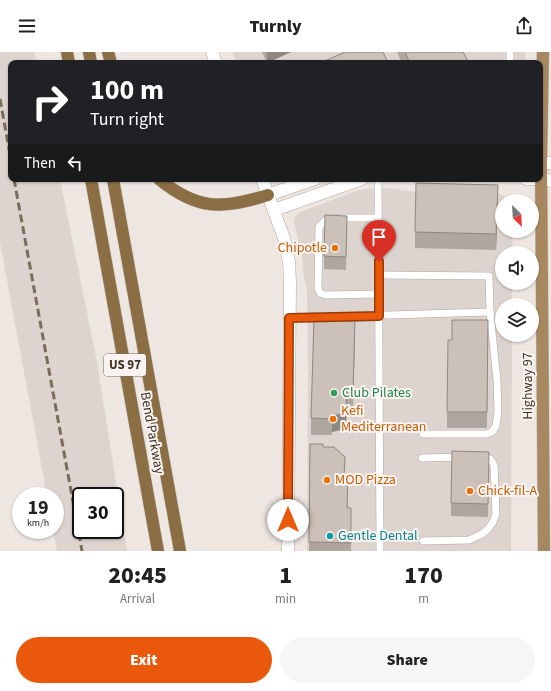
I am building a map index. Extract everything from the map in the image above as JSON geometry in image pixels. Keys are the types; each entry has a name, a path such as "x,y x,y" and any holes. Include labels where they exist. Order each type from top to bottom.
{"highway":[{"name":"Bend Parkway","path":"92,182 158,551"},
{"name":"Bend Parkway","path":"114,182 180,551"},
{"path":"163,182 184,196 211,205 233,204 268,195"}],"main road":[{"name":"Highway 97","path":"543,52 544,163 546,180 544,551"}],"street":[{"path":"263,182 284,238 289,262 288,551"},
{"path":"268,195 306,182"},
{"path":"274,210 353,182"}],"lane":[{"path":"378,182 380,551"},
{"path":"378,218 343,218 326,220 319,227 318,288 320,293 326,295 379,294"},
{"path":"379,275 489,276 490,312 497,380 498,412 496,426 492,432 486,434 423,434"},
{"path":"289,318 490,312"},
{"path":"422,458 468,457"},
{"path":"423,541 469,540 482,534 493,522 496,514 494,465 487,457 476,457"}],"shaded area":[{"path":"0,52 34,52 36,60 8,60 8,182 61,182 96,357 117,487 72,487 72,539 124,539 124,532 127,551 57,551 55,539 64,539 64,487 45,487 0,242"},
{"path":"232,52 525,52 525,60 236,60"},
{"path":"388,188 417,192 500,194 495,194 495,238 513,238 512,246 495,246 495,290 512,290 512,298 495,298 495,342 512,342 511,551 307,551 307,289 302,256 294,222 298,213 353,192 365,189"}],"building":[{"path":"345,52 383,52 387,60 327,60"},
{"path":"405,52 463,52 467,60 409,60"},
{"path":"416,183 498,185 498,194 495,194 495,234 415,232"},
{"name":"Chipotle","path":"325,215 347,216 346,257 324,256"},
{"path":"314,318 355,319 353,392 347,391 346,408 340,414 332,416 332,419 311,418"},
{"path":"452,320 488,320 487,412 447,412 448,340 452,340"},
{"path":"310,444 323,444 323,447 334,447 345,457 344,477 348,477 347,508 351,508 351,543 309,542"},
{"name":"Chick-fil-A","path":"452,451 489,452 488,504 451,503"}],"railway":[{"path":"0,99 8,143"},
{"path":"15,182 82,551"}],"place":[{"name":"Chipotle","path":"335,248"},
{"name":"Club Pilates","path":"334,393"},
{"name":"Kefi Mediterranean","path":"333,419"},
{"name":"MOD Pizza","path":"327,480"},
{"name":"Chick-fil-A","path":"470,491"},
{"name":"Gentle Dental","path":"330,536"}],"route":[{"path":"288,520 289,318 379,316 379,261"}]}
